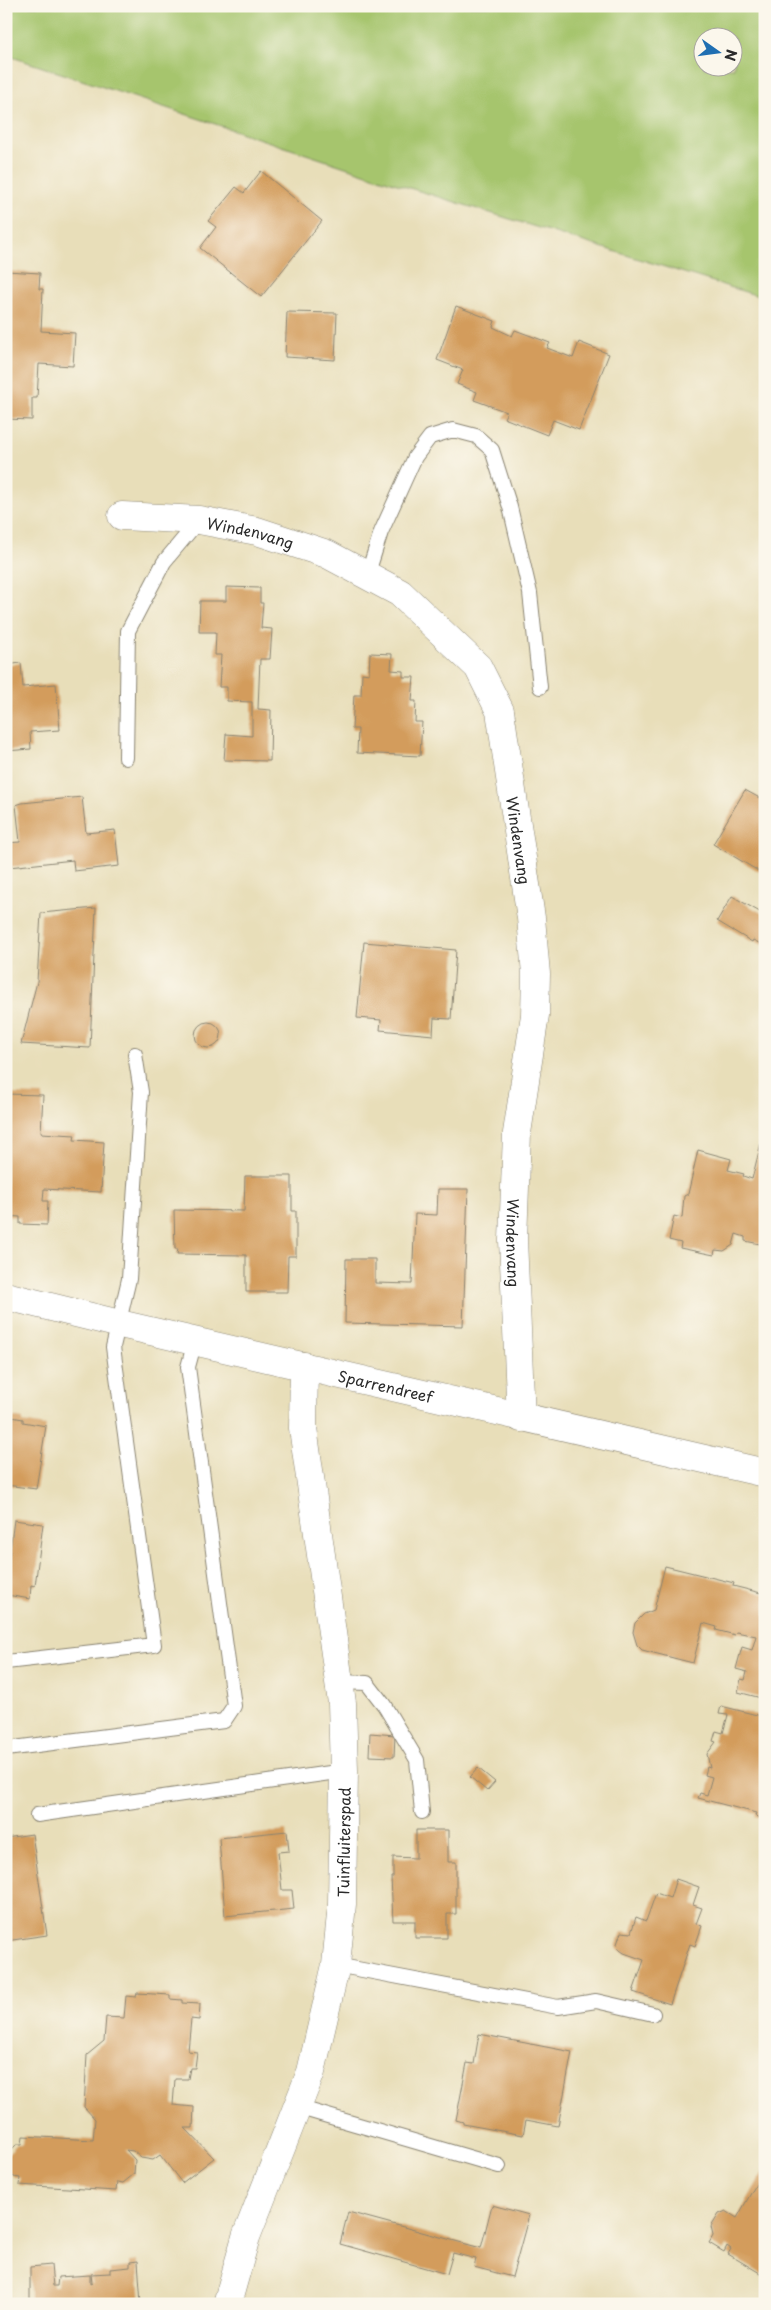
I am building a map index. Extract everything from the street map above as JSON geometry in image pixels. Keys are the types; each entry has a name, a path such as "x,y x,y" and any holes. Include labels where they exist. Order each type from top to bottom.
{"street":[{"name":"Windenvang","path":"122,516 199,520 257,531 327,554 400,593 478,667 500,711 531,918 536,974 535,1016 518,1132 513,1240 521,1418"},
{"name":"Sparrendreef","path":"6,1296 521,1418 765,1473"},
{"name":"Tuinfluiterspad","path":"227,2304 246,2237 312,2072 336,1965 342,1904 344,1771 342,1703 303,1428 304,1366"}],"lane":[{"path":"367,576 381,532 415,457 430,437 453,430 476,436 492,450 510,507 530,593 540,687"},
{"path":"126,758 128,631 164,562 199,520"},
{"path":"6,1662 154,1645 113,1347 120,1324 129,1279 141,1092 135,1054"},
{"path":"6,1749 224,1720 234,1706 188,1367 195,1341"},
{"path":"339,1682 366,1683 384,1705 417,1760 422,1812"},
{"path":"37,1815 344,1771"},
{"path":"336,1965 558,2007 596,2001 653,2014"},
{"path":"298,2107 499,2166"}],"green space":[{"path":"6,6 765,6 765,298 400,185 6,55"}],"building":[{"path":"261,171 322,221 261,297 200,248 216,227 208,221 236,187 244,193"},
{"path":"6,271 40,273 39,289 43,289 41,331 75,333 73,366 39,364 37,398 32,398 32,420 6,419"},
{"path":"456,306 495,321 493,327 512,336 515,330 550,343 547,348 573,358 579,342 609,354 579,430 553,420 547,435 504,418 507,412 474,400 477,392 457,384 463,370 437,360"},
{"path":"287,312 337,313 335,360 285,357"},
{"path":"226,587 260,588 260,603 263,603 261,628 272,629 270,659 260,659 258,709 271,710 270,761 224,760 226,734 252,736 252,702 227,701 227,687 219,687 221,655 215,655 216,632 199,632 200,601 226,601"},
{"path":"370,653 392,654 391,670 403,671 403,677 414,677 412,701 416,701 415,722 422,722 420,756 357,753 358,729 352,729 354,695 361,695 362,673 369,674"},
{"path":"21,663 23,687 56,684 60,730 30,732 31,749 6,751 6,665"},
{"path":"745,790 765,801 765,875 713,844"},
{"path":"82,797 86,833 115,830 119,866 74,871 73,860 9,867 6,843 20,842 16,805"},
{"path":"732,896 765,915 765,946 753,940 752,942 717,921"},
{"path":"96,908 90,1048 21,1044 37,982 41,913"},
{"path":"364,942 456,950 451,1019 434,1018 433,1035 380,1030 381,1020 357,1018"},
{"path":"208,1022 217,1026 221,1035 217,1044 208,1048 199,1044 195,1035 199,1026"},
{"path":"6,1094 43,1095 41,1133 75,1135 74,1140 104,1142 101,1192 44,1189 43,1201 48,1201 47,1225 20,1224 20,1217 6,1216"},
{"path":"762,1139 765,1140 765,1245 745,1241 745,1237 736,1234 733,1245 724,1251 715,1250 714,1255 680,1248 681,1243 669,1240 674,1216 682,1218 684,1196 688,1194 698,1150 731,1159 728,1170 744,1174 743,1176 752,1179"},
{"path":"245,1176 292,1176 292,1211 296,1211 296,1256 288,1256 287,1292 246,1292 246,1255 177,1254 178,1249 175,1249 174,1210 244,1211"},
{"path":"438,1189 468,1189 463,1326 345,1323 346,1259 375,1259 375,1283 412,1284 415,1214 437,1215"},
{"path":"6,1416 23,1419 23,1422 46,1426 36,1489 6,1485"},
{"path":"14,1520 43,1524 35,1586 31,1585 30,1599 7,1595 9,1582 6,1580"},
{"path":"665,1566 734,1583 733,1586 765,1594 765,1699 738,1692 741,1679 745,1680 747,1672 736,1669 742,1647 752,1650 756,1636 736,1632 735,1635 716,1630 717,1627 703,1623 693,1663 642,1650 637,1645 633,1632 635,1623 644,1614 654,1610"},
{"path":"721,1706 765,1717 765,1819 755,1816 756,1813 698,1798 700,1793 707,1795 712,1777 705,1775 707,1767 710,1768 707,1754 716,1742 713,1741 716,1731 723,1733 728,1715 719,1714"},
{"path":"370,1733 395,1735 394,1757 369,1756"},
{"path":"478,1768 495,1782 487,1791 470,1777"},
{"path":"416,1830 448,1830 448,1862 456,1862 456,1914 447,1914 447,1938 415,1938 415,1921 393,1921 391,1877 393,1877 393,1857 416,1858"},
{"path":"287,1831 289,1851 278,1852 282,1890 292,1890 294,1909 225,1916 219,1838"},
{"path":"32,1834 47,1935 6,1941 6,1838"},
{"path":"676,1879 699,1887 693,1905 702,1908 696,1924 702,1926 695,1946 690,1944 670,2004 633,1992 644,1960 624,1953 616,1947 621,1932 631,1933 636,1917 646,1921 656,1893 670,1898"},
{"path":"137,1993 170,1995 170,1999 182,2000 182,2003 200,2004 199,2020 191,2019 188,2051 197,2052 195,2068 190,2068 188,2079 175,2079 173,2105 194,2107 193,2128 185,2128 214,2158 182,2183 160,2155 153,2160 141,2158 133,2151 126,2150 135,2160 134,2174 123,2183 117,2182 116,2191 19,2185 20,2178 14,2177 6,2169 6,2155 17,2144 22,2144 23,2136 93,2140 95,2119 84,2107 87,2055 104,2041 106,2017 124,2018 126,1996 136,1997"},
{"path":"479,2034 572,2052 558,2126 526,2120 523,2135 463,2124 463,2122 456,2120 467,2063 474,2064"},
{"path":"763,2172 765,2173 765,2276 728,2254 731,2249 727,2246 724,2252 709,2243 713,2236 711,2227 719,2214 726,2211 737,2218"},
{"path":"492,2205 529,2215 512,2277 474,2267 476,2259 453,2253 447,2274 340,2244 348,2212 481,2248"},
{"path":"138,2261 141,2304 30,2304 30,2267 51,2265 53,2286 57,2286 58,2277 90,2275 90,2284 92,2283 91,2274 110,2273 110,2269 130,2267 130,2262"}]}
